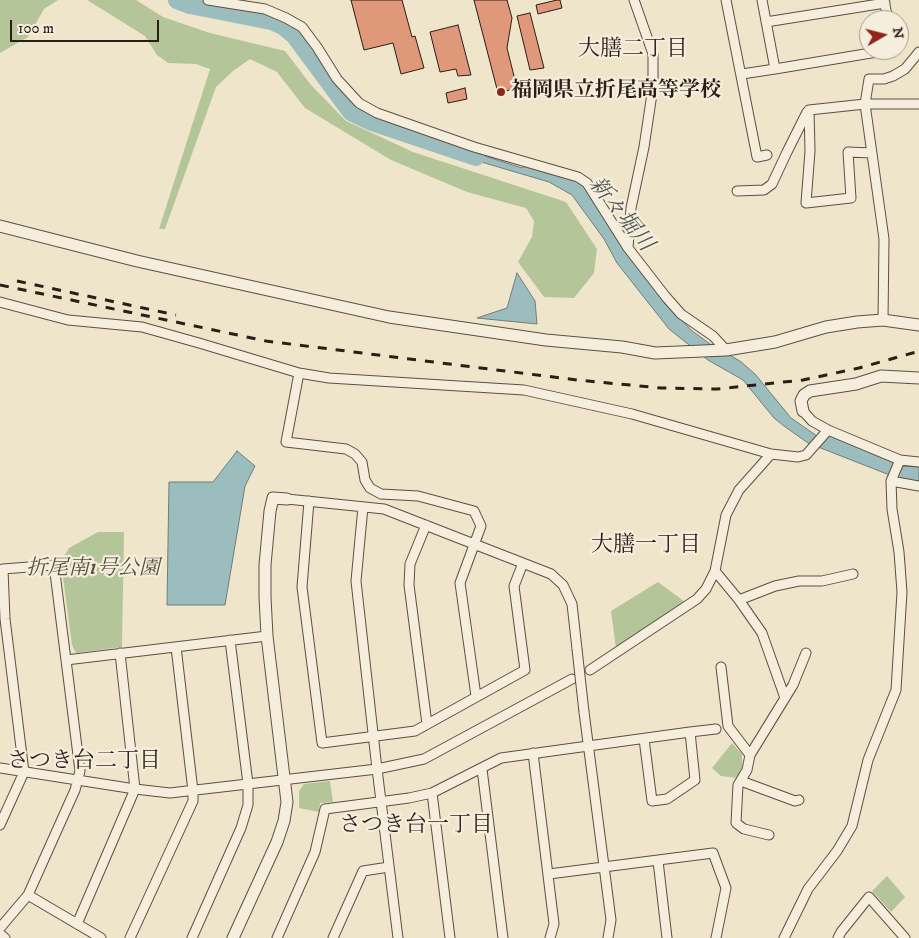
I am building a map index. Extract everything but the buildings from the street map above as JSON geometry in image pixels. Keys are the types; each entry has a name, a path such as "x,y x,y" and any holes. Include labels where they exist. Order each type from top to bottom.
{"street":[{"path":"208,0 265,9 286,18 302,28 317,46 337,79 359,103 377,113 474,147 578,177 587,183 628,248 681,314 713,336 726,350"},
{"path":"628,248 631,208 644,147 653,87 653,54 634,0"},
{"path":"726,0 757,157 767,155"},
{"path":"762,0 775,69"},
{"path":"766,22 885,1"},
{"path":"883,320 884,239 865,104 869,80 893,76 905,69 919,52"},
{"path":"742,74 859,55"},
{"path":"809,110 865,104 919,104"},
{"path":"809,110 810,151 806,203 851,198 848,152 872,153"},
{"path":"737,192 764,190 772,184 809,110"},
{"path":"0,226 137,261 389,317 546,340 622,347 655,353 726,350 774,342 826,327 857,322 883,320 919,325"},
{"path":"0,302 68,320 142,328 299,373 330,378 524,390 632,414 771,454 798,458 806,455 826,432"},
{"path":"299,373 286,442 346,449 355,454 362,462 365,480 370,488 381,494 418,496 474,511 481,526 460,583 476,696"},
{"path":"919,378 881,376 856,384 810,391 804,395 801,401 803,412 826,432 900,460 919,462"},
{"path":"590,670 697,599 706,589 715,571 726,515 739,490 771,454"},
{"path":"784,938 808,889 852,826 868,760 896,690 902,592 892,509 891,481 900,460"},
{"path":"891,481 919,486"},
{"path":"233,938 277,842 284,821 287,802 267,636 265,597 265,565 273,498 384,509 523,562 551,574 563,585 572,604 610,920 608,938"},
{"path":"309,501 302,587 322,743 415,731 525,670 514,586 523,562"},
{"path":"363,507 356,581 398,938"},
{"path":"426,525 410,564 409,585 428,724"},
{"path":"0,825 24,772 2,620 3,569 54,565 80,771 75,790 28,895 0,928"},
{"path":"715,571 739,600 762,633 785,698"},
{"path":"739,600 775,586 822,581 853,574"},
{"path":"66,660 267,636"},
{"path":"192,938 241,828 248,805 248,784 230,640"},
{"path":"130,938 192,801 193,791 176,647"},
{"path":"769,835 744,829 736,823 738,785 748,770 750,755 793,685 806,653"},
{"path":"77,924 135,789 120,654"},
{"path":"721,667 728,726 750,755"},
{"path":"0,768 170,793 377,769 424,759 572,680"},
{"path":"277,938 314,852 325,808 409,798 432,793 501,758 716,729"},
{"path":"644,739 652,801 667,799 695,780 690,732"},
{"path":"533,753 554,924 550,938"},
{"path":"482,769 503,938"},
{"path":"741,781 795,801 799,800"},
{"path":"432,793 450,938"},
{"path":"549,874 713,853 726,888 716,938"},
{"path":"658,860 667,938"},
{"path":"333,938 362,871 389,867"},
{"path":"28,895 101,938"},
{"path":"838,938 869,897 905,938"},
{"path":"0,934 5,938"}],"green space":[{"path":"0,0 58,0 44,9 28,37 0,53"},
{"path":"87,0 136,0 163,17 210,33 285,51 311,85 346,121 413,152 566,202 597,249 594,273 574,298 544,297 518,262 532,237 534,221 526,208 467,192 391,160 305,108 277,72 250,59 233,71 216,87 165,229 159,229 210,69 196,64 168,63 157,55 145,36"},
{"name":"折尾南1号公園","path":"98,532 124,532 122,647 76,653 72,645 61,562 69,548"},
{"path":"658,582 685,602 616,648 611,611"},
{"path":"732,743 742,754 742,767 737,778 721,776 712,768"},
{"path":"330,781 333,802 320,803 319,812 299,808 299,791 304,784"},
{"path":"887,876 905,897 891,912 872,891"}],"water":[{"path":"454,146 522,168 526,165 579,182 587,190 665,301 691,330 710,344 740,361 755,374 791,418 817,436 830,436 901,466 919,467 919,483 887,474 808,443 784,426 774,418 743,380 708,360 669,329 617,263 604,239 572,195 549,182 451,153"},
{"path":"517,273 535,301 537,324 477,318 507,308"},
{"path":"237,451 255,466 245,486 225,605 167,605 169,482 213,482"}],"waterway":[{"name":"新々堀川","path":"177,0 190,5 271,21 283,26 294,35 351,112 372,122 476,157"}],"railway":[{"path":"17,281 176,315"},
{"path":"0,285 266,341 577,380 661,388 717,389 803,380 859,368 916,352"}],"place":[{"name":"福岡県立折尾高等学校","path":"501,92"}],"district":[{"name":"大膳二丁目","path":"633,50"},
{"name":"大膳一丁目","path":"646,546"},
{"name":"さつき台二丁目","path":"84,762"},
{"name":"さつき台一丁目","path":"416,826"}]}
